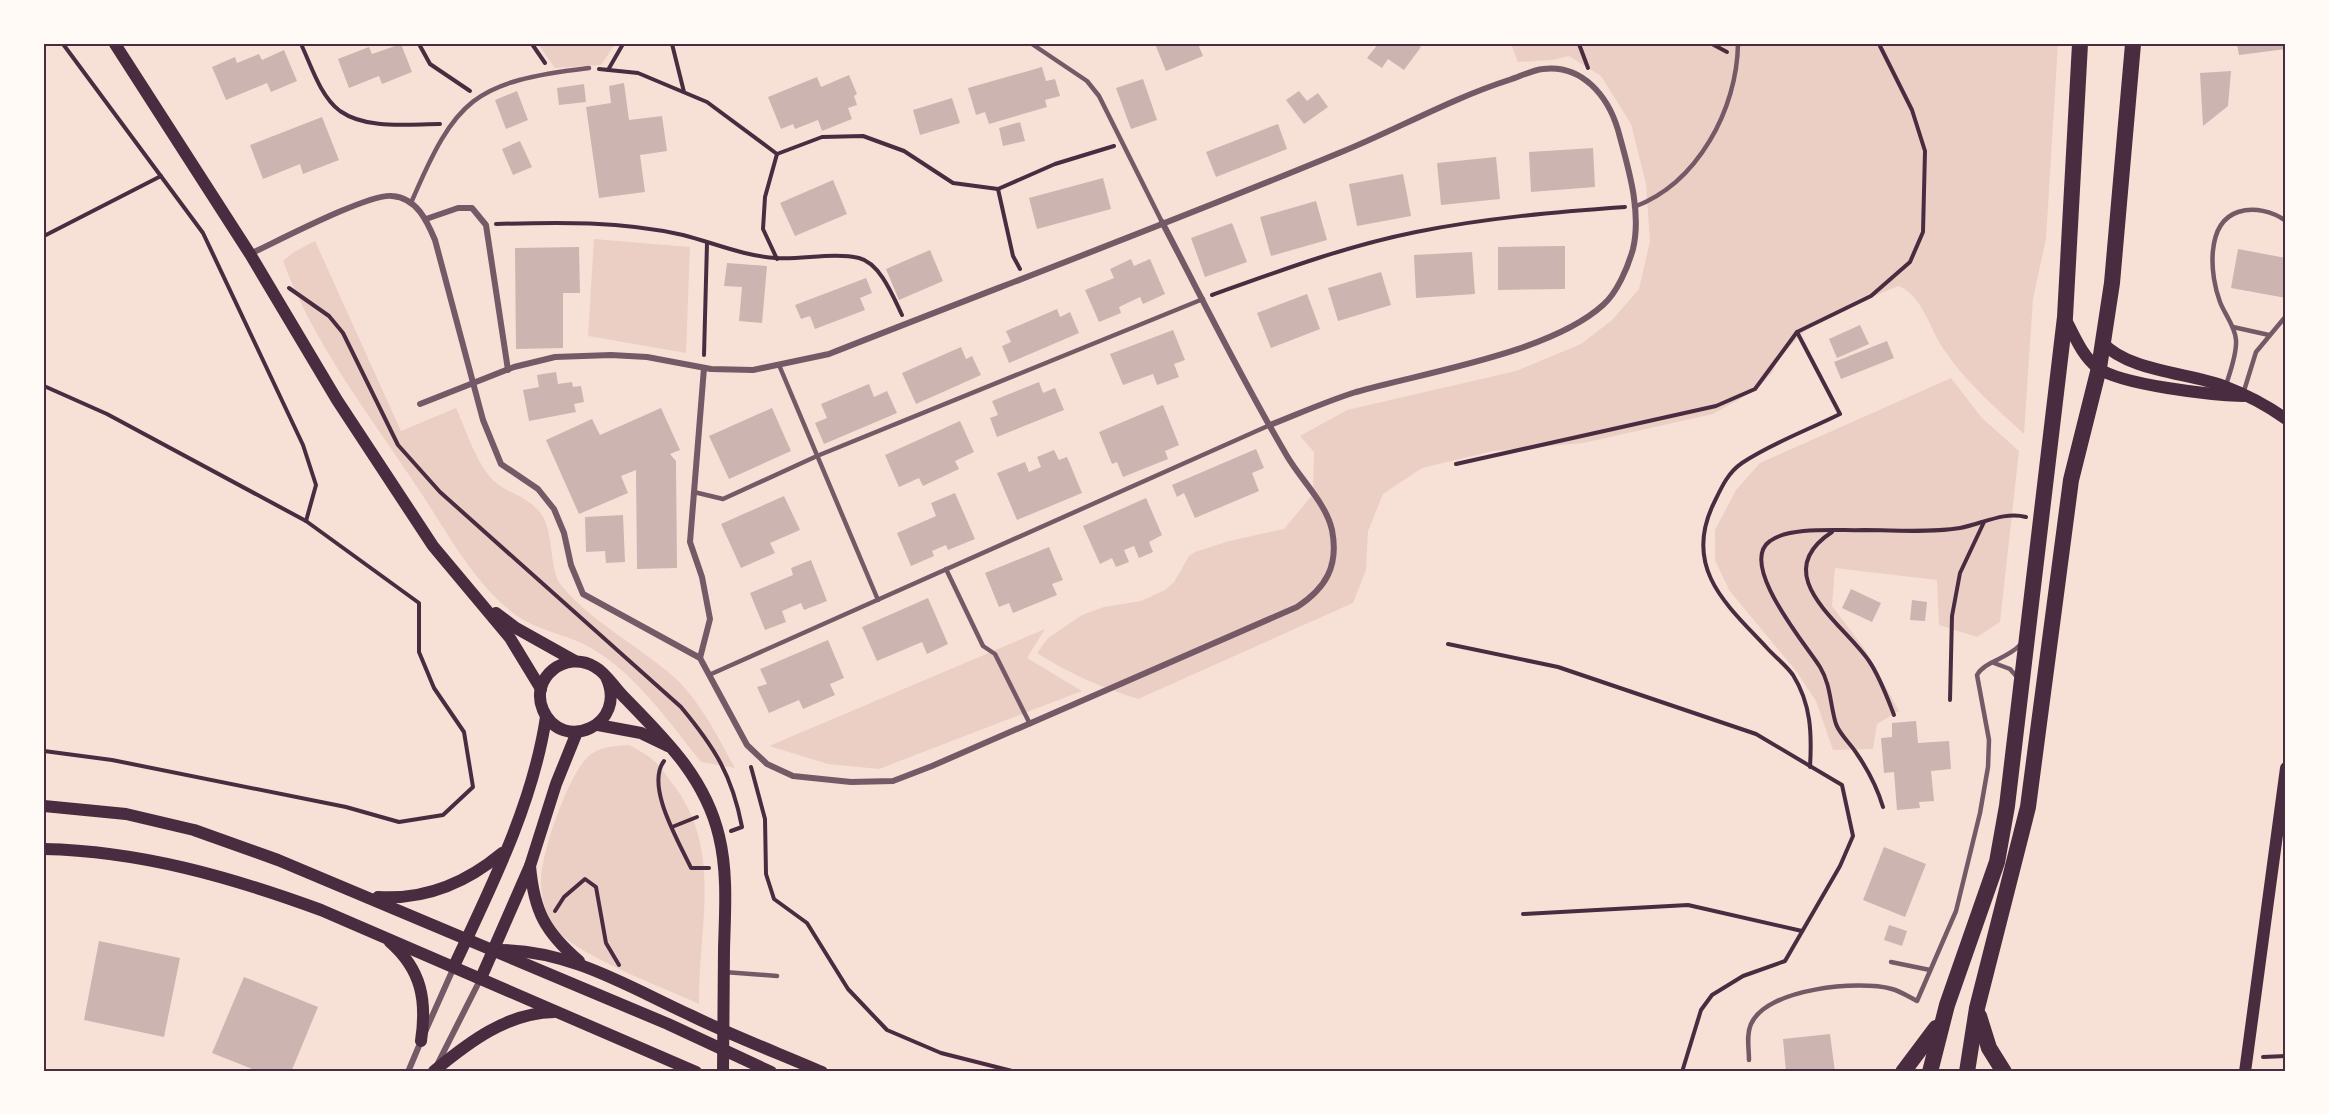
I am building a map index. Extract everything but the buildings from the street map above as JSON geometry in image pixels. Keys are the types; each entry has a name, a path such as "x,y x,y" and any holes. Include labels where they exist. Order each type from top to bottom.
{"highway":[{"path":"1930,1071 1947,1005 1996,862 2007,806 2030,632 2065,317 2080,44"},
{"path":"1966,1071 1977,1008 2028,807 2071,480 2103,343 2121,195 2133,44"},
{"path":"1903,1071 1935,1030 1947,1005"},
{"path":"1977,1008 1989,1048 2004,1071"}],"main road":[{"path":"115,44 261,271 337,400 433,546 510,638 541,689"},
{"path":"2065,317 2077,341 2098,368 2155,386 2225,391"},
{"path":"2103,343 2122,358 2242,396 2269,407 2286,419"},
{"path":"483,603 516,628 574,661 592,665 677,751 702,789 719,835 725,868 723,1071"},
{"path":"574,661 556,666 549,672 541,689 542,708 546,717 560,728 577,732 598,725 640,733 677,751"},
{"path":"598,725 610,707 612,697 606,677"},
{"path":"454,966 505,850 538,761 546,717"},
{"path":"481,978 530,866 556,784 577,732"},
{"path":"2245,1071 2286,768"},
{"path":"44,806 126,814 194,830 367,896 668,1024 771,1071"},
{"path":"44,849 119,854 189,868 267,890 454,966 696,1071"},
{"path":"367,896 394,898 416,896 447,887 469,878 505,850"},
{"path":"530,866 534,894 546,929 585,966"},
{"path":"382,936 404,955 418,976 423,999 422,1041"},
{"path":"493,950 532,952 585,966 690,1016 822,1071"},
{"path":"434,1071 457,1052 496,1027 537,1012 560,1012"}],"street":[{"path":"420,404 508,370 555,357 611,355 647,357 704,368 753,370 829,354 1340,153 1490,86 1543,69 1571,71 1597,89 1609,103 1629,172 1634,207 1633,248 1621,279 1605,304 1565,330 1508,352 1353,393 1270,425"},
{"path":"250,254 345,210 379,198 391,195 411,204 426,219 435,240 483,420 501,464 538,489 554,509 564,532 571,566 583,594 700,658 747,744 767,764 793,777 850,782 893,781 1030,724 1297,607 1317,594 1328,577 1334,554 1332,530 1325,512 1288,458 1162,222"},
{"path":"426,219 458,208 472,208 486,225 508,370"},
{"path":"700,658 710,619 702,577 690,542 704,368"},
{"path":"408,1071 454,966"},
{"path":"434,1071 481,978"}],"lane":[{"path":"1032,44 1088,81 1099,96 1162,222"},
{"path":"1634,207 1668,190 1690,168 1716,130 1732,92 1738,44"},
{"path":"411,204 430,159 449,124 462,108 478,96 508,83 552,73 589,68"},
{"path":"2225,391 2237,343 2233,327 2219,300 2214,279 2213,258 2216,236 2222,222 2232,214 2247,210 2275,214 2286,222"},
{"path":"694,492 723,499 817,456 1203,299"},
{"path":"2242,396 2256,352 2286,316"},
{"path":"2233,327 2269,335"},
{"path":"778,365 878,600"},
{"path":"709,675 1270,425"},
{"path":"946,569 983,646 995,654 1030,724"},
{"path":"1749,1060 1748,1034 1752,1022 1761,1011 1777,1001 1812,991 1845,986 1893,989 1917,1001 1956,911 1980,813 1988,767 1989,740 1977,675 1981,668 2013,653 2030,632"},
{"path":"1994,663 2010,669 2020,683 2022,692"},
{"path":"1891,962 1930,970"},
{"path":"724,972 777,976"}],"path":[{"path":"63,44 203,233 303,445 316,485 306,521"},
{"path":"301,44 322,89 340,111 367,122 392,125 449,124"},
{"path":"418,44 430,64 478,96"},
{"path":"532,44 552,73"},
{"path":"608,70 623,44"},
{"path":"672,44 684,93"},
{"path":"1579,44 1589,66 1585,81"},
{"path":"1456,464 1716,406 1755,389 1797,332 1871,296 1910,262 1923,232 1925,152 1912,110 1879,44"},
{"path":"589,68 638,73 707,102 777,154"},
{"path":"777,154 822,137 863,136 904,151 953,183 998,189 1055,164 1122,144"},
{"path":"777,154 765,197 763,229 777,259"},
{"path":"44,236 161,176"},
{"path":"998,189 1013,256 1024,277"},
{"path":"1203,299 1345,250 1415,232 1528,214 1634,207"},
{"path":"486,225 597,224 683,235 732,251 777,259 860,258 877,271 894,298 906,324"},
{"path":"704,368 707,243"},
{"path":"261,271 306,298 329,316 343,333 398,445 440,492 681,707 696,725 718,757 735,793 742,827 719,835"},
{"path":"1797,332 1840,414 1741,464 1724,481 1706,521 1704,553 1707,575 1719,595 1791,673 1804,696 1812,727 1810,766"},
{"path":"44,386 107,414 306,521 419,603 419,652 434,688 465,732 473,787 443,815 399,822 346,807 112,760 44,752"},
{"path":"1882,807 1878,789 1837,726 1831,694 1821,669 1788,624 1763,574 1763,550 1769,541 1786,535 1832,531 1958,528 2017,515 2041,525"},
{"path":"1950,700 1952,616 1960,573 1984,522"},
{"path":"1832,531 1821,539 1808,557 1806,565 1813,595 1829,618 1868,660 1894,715"},
{"path":"1448,644 1558,667 1734,726 1756,734 1842,785 1853,836 1840,866 1785,961 1743,976 1712,995 1701,1010 1682,1071"},
{"path":"747,744 756,792 765,819 766,874 774,899 807,923 848,989 887,1030 941,1053 1016,1071"},
{"path":"677,751 662,763 657,782 662,804 691,868 709,868"},
{"path":"672,827 711,811"},
{"path":"554,913 564,897 585,879 596,887 606,943 631,986"},
{"path":"1523,914 1688,904 1802,931"},
{"path":"2247,1058 2286,1056"}],"shaded area":[{"path":"538,44 615,44 601,65 555,68"},
{"path":"1511,44 2058,44 2046,239 2033,299 2024,434 1959,370 1941,345 1919,303 1906,290 1898,286 1814,322 1791,345 1784,347 1772,373 1756,390 1713,414 1583,443 1493,451 1422,468 1383,494 1368,531 1366,570 1353,603 1138,699 1086,679 1037,653 1048,638 1082,615 1104,607 1141,601 1165,590 1174,582 1189,556 1195,552 1229,541 1284,529 1313,494 1314,452 1300,436 1347,410 1516,371 1581,344 1612,320 1639,289 1650,241 1646,184 1631,124 1601,76 1569,56 1552,60 1518,62"},
{"path":"594,239 690,247 686,353 588,336"},
{"path":"315,241 401,431 456,408 487,473 499,485 531,503 542,515 548,531 557,578 561,585 587,611 660,665 684,687 708,720 735,768 701,762 651,700 607,658 572,639 522,619 498,600 472,570 343,377 295,291 283,261 294,252"},
{"path":"1951,378 1982,418 2019,451 2000,622 1977,637 1939,625 1937,580 1835,568 1832,606 1864,648 1899,711 1877,724 1873,749 1833,750 1816,701 1796,671 1729,590 1715,560 1715,530 1736,490 1760,463"},
{"path":"1045,629 1027,658 1082,691 879,769 828,764 769,746"},
{"path":"629,745 651,758 664,772 690,812 699,838 705,892 699,1004 600,960 581,949 555,928 544,905 542,868 551,833 573,778 594,752 609,747"}]}
